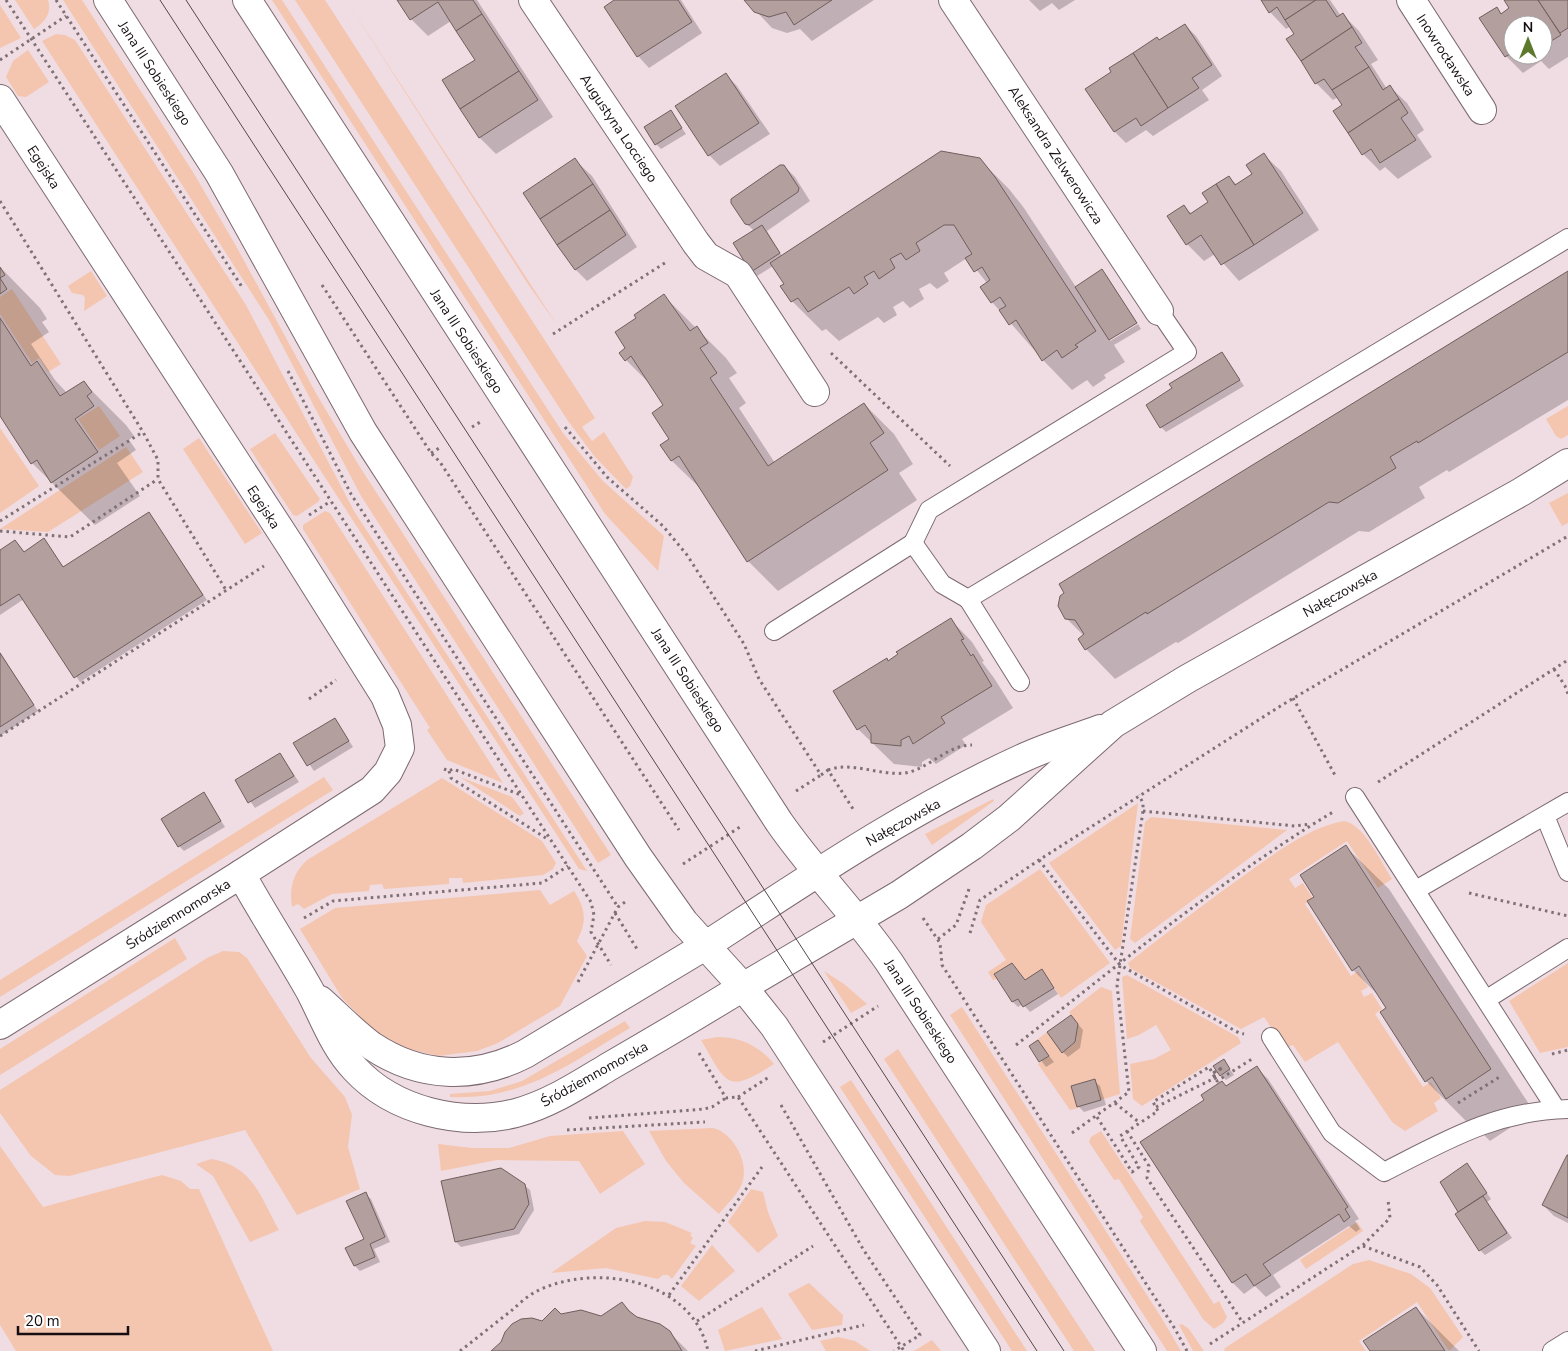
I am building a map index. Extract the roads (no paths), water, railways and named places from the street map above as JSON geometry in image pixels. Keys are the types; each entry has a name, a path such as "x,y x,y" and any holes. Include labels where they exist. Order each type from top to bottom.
{"street":[{"name":"Jana III Sobieskiego","path":"108,0 224,180 346,403 401,492 638,857 671,905 705,946 743,987 792,1052 986,1351"},
{"name":"Jana III Sobieskiego","path":"246,0 779,822 816,873 857,919 889,962 1142,1351"},
{"name":"Augustyna Locciego","path":"533,0 701,250 738,274 815,392"},
{"name":"Aleksandra Zelwerowicza","path":"953,0 1159,311"},
{"name":"Inowrocławska","path":"1411,0 1482,110"},
{"name":"Egejska","path":"0,99 292,548 385,696 397,725 400,748 388,772 372,790 241,874"},
{"name":"Nałęczowska","path":"743,987 931,874 1004,822 1113,724 1187,679 1522,492 1568,464"},
{"name":"Nałęczowska","path":"705,946 816,873 929,807 1026,756 1113,724"},
{"name":"Śródziemnomorska","path":"0,1025 241,874 310,991 338,1049 356,1070 386,1094 417,1109 455,1116 477,1117 515,1113 545,1102 582,1083 743,987"},
{"name":"Śródziemnomorska","path":"310,991 370,1045 390,1057 420,1068 462,1073 496,1067 525,1054 705,946"}],"lane":[{"path":"968,599 1568,238"},
{"path":"774,631 913,543 930,510 1187,352 1159,311"},
{"path":"913,543 942,584 968,599 1020,682"},
{"path":"1352,799 1421,887 1487,999 1526,1060 1562,1109"},
{"path":"1421,887 1568,802"},
{"path":"1545,816 1568,872"},
{"path":"1487,999 1568,948"},
{"path":"1274,1041 1332,1132 1384,1172 1457,1134 1487,1122 1530,1111 1562,1109"},
{"path":"1552,1351 1568,1341"}],"tram line":[{"path":"160,0 1037,1351"},
{"path":"186,0 1064,1351"}]}
